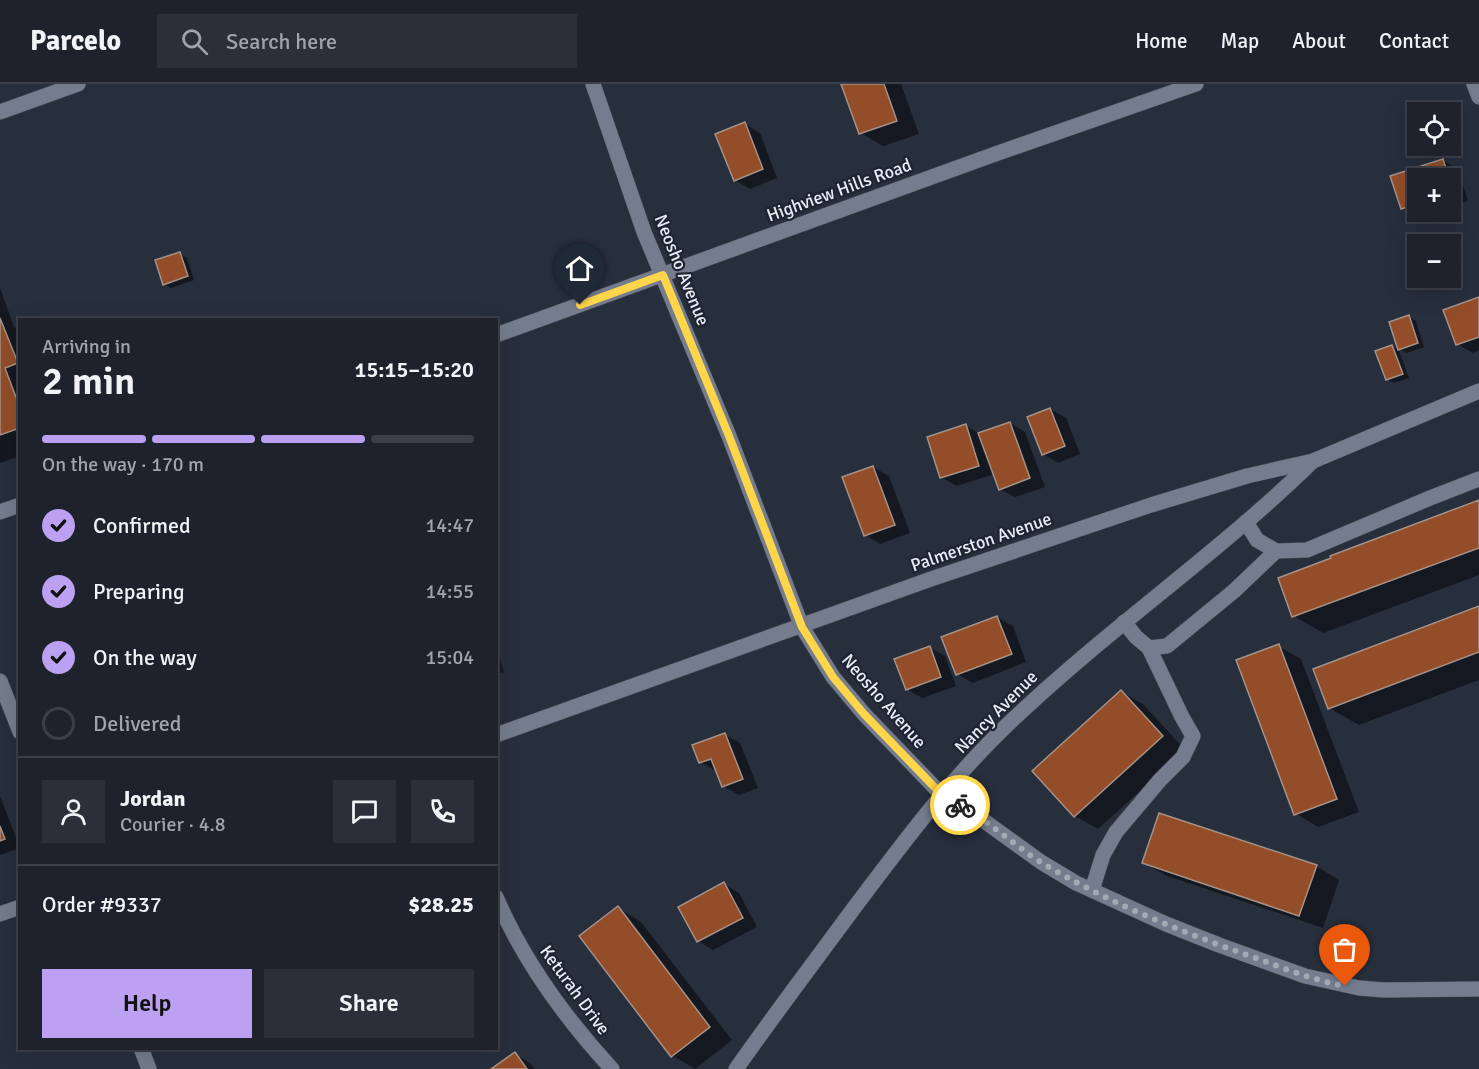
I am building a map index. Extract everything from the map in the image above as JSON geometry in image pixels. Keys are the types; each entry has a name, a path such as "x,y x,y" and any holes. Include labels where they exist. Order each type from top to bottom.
{"street":[{"path":"0,112 78,84"},
{"name":"Neosho Avenue","path":"594,84 644,232 729,436 802,627 833,677 864,714 942,795 969,810 1041,862 1092,890 1219,945 1305,976 1332,983 1384,990 1479,989"},
{"name":"Highview Hills Road","path":"498,334 998,153 1196,84"},
{"path":"1474,84 1479,97"},
{"name":"Palmerston Avenue","path":"498,734 931,579 1151,505 1247,476 1313,461 1479,391"},
{"name":"Nancy Avenue","path":"736,1069 911,832 984,748 1020,712 1124,622 1272,501 1313,461"},
{"path":"1246,522 1257,540 1276,551 1307,550 1479,479"},
{"path":"0,512 18,506"},
{"path":"1149,648 1167,646 1234,591 1276,551"},
{"path":"1092,890 1104,855 1116,832 1160,780 1183,757 1194,736 1182,717 1149,648 1124,622"},
{"path":"0,681 18,727"},
{"name":"Keturah Drive","path":"498,901 535,972 563,1011 612,1069"},
{"path":"0,914 18,908"},
{"path":"142,1050 149,1069"}],"building":[{"path":"841,84 884,84 897,121 859,134"},
{"path":"745,122 763,169 734,181 715,134"},
{"path":"1443,159 1446,168 1415,168"},
{"path":"1407,171 1407,207 1401,209 1390,176"},
{"path":"180,252 188,276 163,285 155,260"},
{"path":"1479,297 1479,337 1456,345 1443,310"},
{"path":"1409,315 1418,343 1398,350 1389,322"},
{"path":"0,318 18,363 5,368 18,403 18,429 0,435"},
{"path":"1392,345 1403,374 1386,380 1375,351"},
{"path":"1050,408 1065,446 1042,455 1027,417"},
{"path":"1010,422 1030,478 999,490 978,433"},
{"path":"966,424 979,466 940,478 927,437"},
{"path":"873,466 895,525 864,536 842,477"},
{"path":"1479,500 1479,548 1292,617 1278,578"},
{"path":"1479,606 1479,652 1328,709 1313,669"},
{"path":"997,616 1012,654 956,675 941,637"},
{"path":"1279,644 1337,799 1294,815 1236,660"},
{"path":"930,646 941,677 906,690 894,659"},
{"path":"1121,690 1163,736 1074,817 1032,771"},
{"path":"725,733 743,779 722,787 711,759 699,763 692,745"},
{"path":"1159,813 1317,865 1299,916 1142,863"},
{"path":"0,826 5,839 0,841"},
{"path":"724,882 743,918 697,942 678,907"},
{"path":"618,906 710,1027 671,1057 579,936"},
{"path":"515,1052 527,1069 491,1069"}],"way so far":[{"path":"960,805 1041,862 1077,883 1166,924 1219,945 1305,976 1345,986"}],"route":[{"path":"580,305 663,275 729,436 802,627 833,677 864,714 942,795 960,805"}]}
